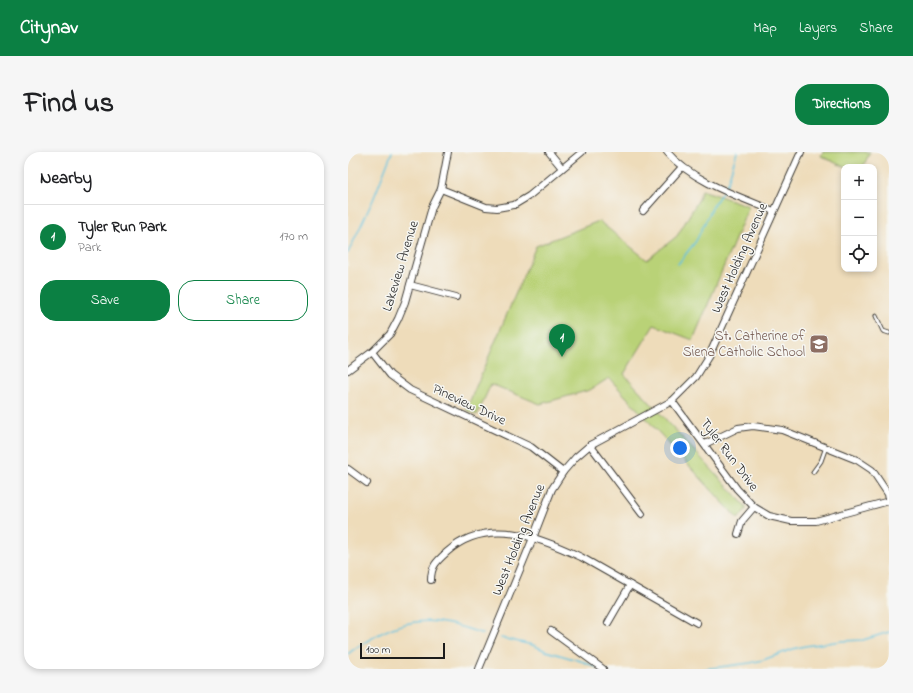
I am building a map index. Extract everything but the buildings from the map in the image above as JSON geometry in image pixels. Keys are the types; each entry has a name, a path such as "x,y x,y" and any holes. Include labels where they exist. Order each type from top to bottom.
{"street":[{"name":"Lakeview Avenue","path":"348,370 372,352 390,334 403,308 432,207 440,189 448,152"},
{"path":"549,152 562,168"},
{"path":"440,189 486,207 497,208 514,205 529,196 582,152"},
{"path":"666,152 682,167 716,186 774,211"},
{"name":"West Holding Avenue","path":"481,668 552,489 563,472 590,444 672,401 696,377 709,356 802,152"},
{"path":"643,211 682,167"},
{"path":"410,285 456,297"},
{"name":"Pineview Drive","path":"372,352 390,375 410,390 531,447 563,472"},
{"name":"Tyler Run Drive","path":"672,401 737,489 754,507 769,516 791,521 816,521 889,500"},
{"path":"705,444 738,428 753,426 782,430 857,460 872,470 888,494 889,500"},
{"path":"590,444 642,514"},
{"path":"348,469 367,483"},
{"path":"738,534 742,521 754,507"},
{"path":"431,580 431,571 440,558 457,544 478,534 504,532 533,538 564,549 581,557 698,623"},
{"path":"608,623 630,585"},
{"path":"551,631 603,669"}],"lane":[{"path":"876,316 883,331 889,333"},
{"path":"813,472 821,461 826,447"}],"green space":[{"path":"823,152 870,152 864,164 841,164 841,166 821,156"},
{"path":"702,190 749,206 693,340 654,325 624,374 747,508 738,519 609,378 590,390 540,404 491,384 477,415 466,410 536,246 599,221 647,260 677,236 699,199"}],"waterway":[{"path":"348,253 373,200 392,152"},
{"path":"725,188 737,152"},
{"path":"678,264 696,241 714,204 723,191"},
{"path":"348,654 354,649 388,630 415,622 441,622 483,634"},
{"path":"704,669 750,663 805,646 863,640 889,632"},
{"path":"501,638 533,645 546,651 596,667"}],"place":[{"name":"St. Catherine of Siena Catholic School","path":"819,344"},
{"name":"Tyler Run Park","path":"562,357"}]}
